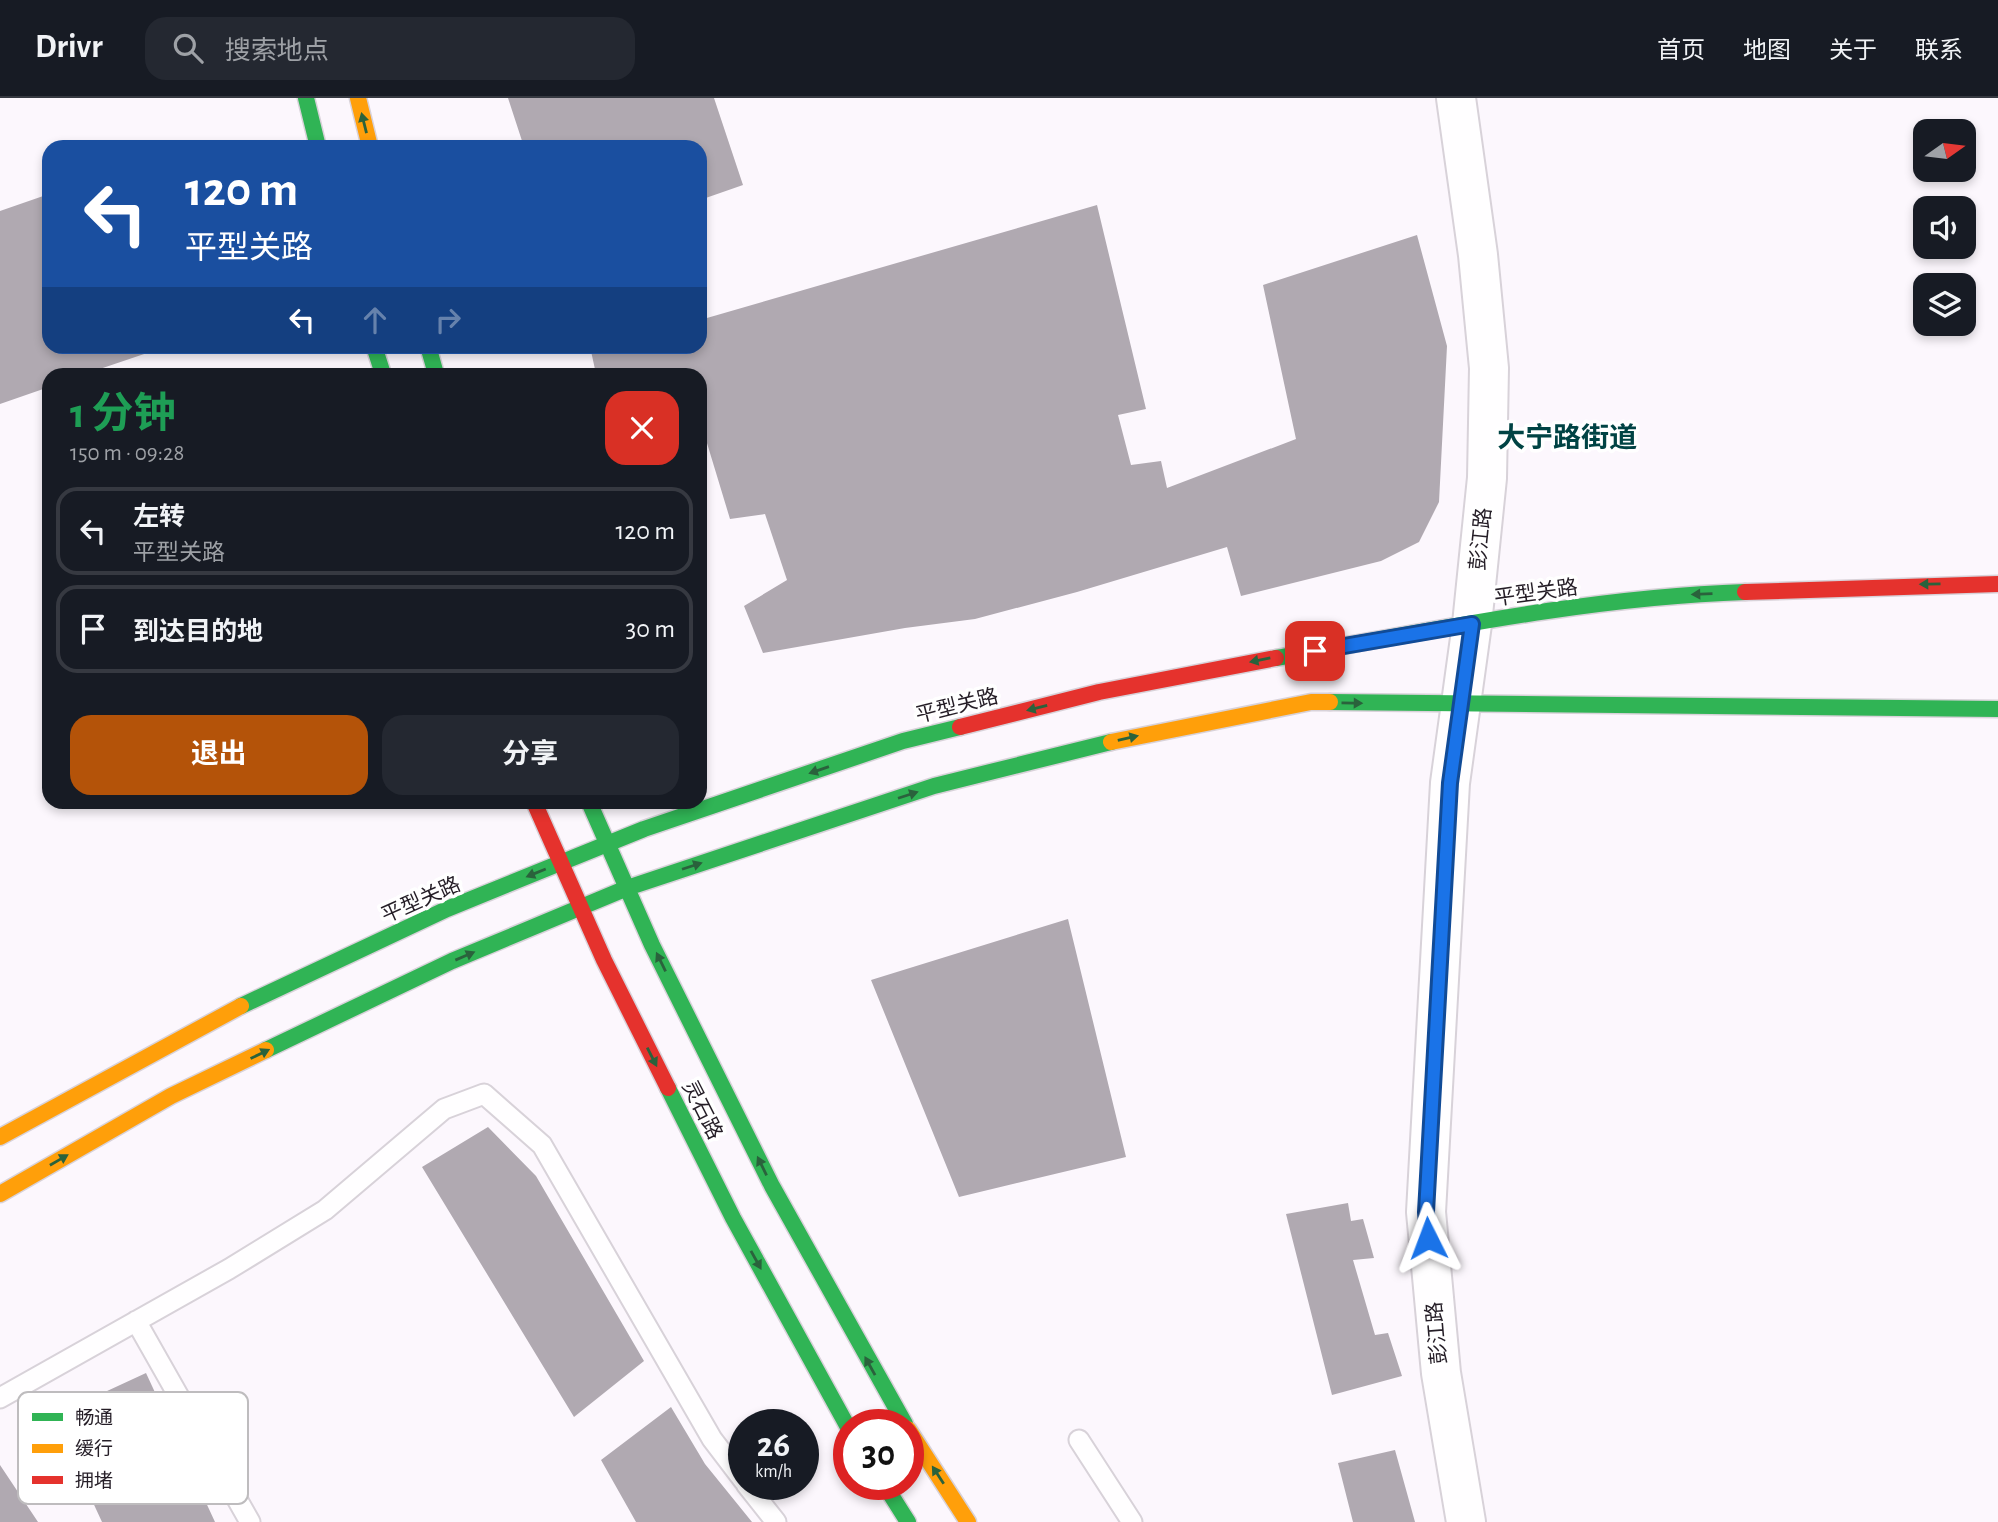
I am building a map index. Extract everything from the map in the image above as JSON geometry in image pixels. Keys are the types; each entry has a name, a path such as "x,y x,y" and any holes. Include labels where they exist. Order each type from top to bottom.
{"street":[{"path":"306,98 316,140"},
{"path":"358,98 368,140"},
{"name":"彭江路","path":"1456,98 1478,255 1489,368 1487,478 1472,624 1450,783 1426,1212 1441,1373 1466,1522"},
{"name":"平型关路","path":"707,807 903,741 1099,692 1262,660 1472,624 1684,594 1998,584"},
{"path":"0,1194 171,1096 452,961 627,888 934,786 1136,736 1311,702 1998,709"},
{"name":"灵石路","path":"537,809 604,960 733,1218 838,1409"},
{"name":"灵石路","path":"592,809 652,945 772,1186 896,1409"},
{"name":"平型关路","path":"0,1137 225,1014 447,909 643,829 702,809"},
{"name":"灵石路","path":"924,1453 968,1522"},
{"path":"894,1500 908,1522"}],"lane":[{"path":"0,1398 325,1210 444,1110 484,1094 542,1144 712,1439 728,1460"},
{"path":"136,1321 176,1392"},
{"path":"1079,1440 1132,1522"},
{"path":"759,1500 776,1522"},
{"path":"240,1504 250,1522"}],"building":[{"path":"508,98 714,98 743,185 707,198 707,140 522,140"},
{"path":"42,196 42,354 144,354 103,368 42,368 42,389 0,404 0,211"},
{"path":"1097,205 1146,409 1118,415 1131,465 1161,461 1167,488 1296,439 1263,285 1417,235 1447,346 1439,502 1419,542 1381,561 1241,596 1227,547 975,619 905,628 763,653 744,606 787,580 765,514 730,519 707,443 707,368 595,368 592,354 707,354 707,318"},
{"path":"1068,919 1126,1157 959,1197 871,980"},
{"path":"488,1127 536,1176 644,1361 574,1417 422,1167"},
{"path":"1348,1203 1351,1221 1363,1219 1374,1258 1353,1260 1375,1335 1388,1333 1402,1376 1332,1395 1286,1214"},
{"path":"146,1373 155,1392 105,1392"},
{"path":"671,1407 705,1464 728,1492 728,1500 734,1500 752,1522 636,1522 601,1460"},
{"path":"1395,1450 1415,1522 1353,1522 1338,1463"},
{"path":"0,1465 18,1492 18,1504 26,1504 38,1522 0,1522"},
{"path":"94,1504 207,1504 215,1522 102,1522"}],"traffic: fast":[{"path":"306,98 316,140"},
{"path":"377,354 381,368"},
{"path":"430,354 434,368"},
{"path":"1276,658 1569,608 1687,595 1745,592"},
{"path":"1330,702 1998,709"},
{"path":"707,808 903,741 960,727"},
{"path":"266,1050 452,961 627,888 934,786 1111,742"},
{"path":"592,809 652,945 772,1186 897,1409"},
{"path":"241,1006 447,909 644,829 703,809"},
{"path":"668,1088 733,1218 838,1409"},
{"path":"894,1500 908,1522"}],"traffic: slow":[{"path":"358,98 368,140"},
{"path":"1111,742 1311,702 1330,702"},
{"path":"0,1137 241,1006"},
{"path":"0,1194 171,1096 266,1050"},
{"path":"924,1454 968,1522"}],"traffic: jam":[{"path":"1745,592 1998,584"},
{"path":"960,727 1099,692 1276,658"},
{"path":"537,809 604,960 668,1088"}],"district":[{"name":"大宁路街道","path":"1567,439"}],"route":[{"path":"1315,651 1472,624 1450,783 1426,1212 1428,1238"}]}
